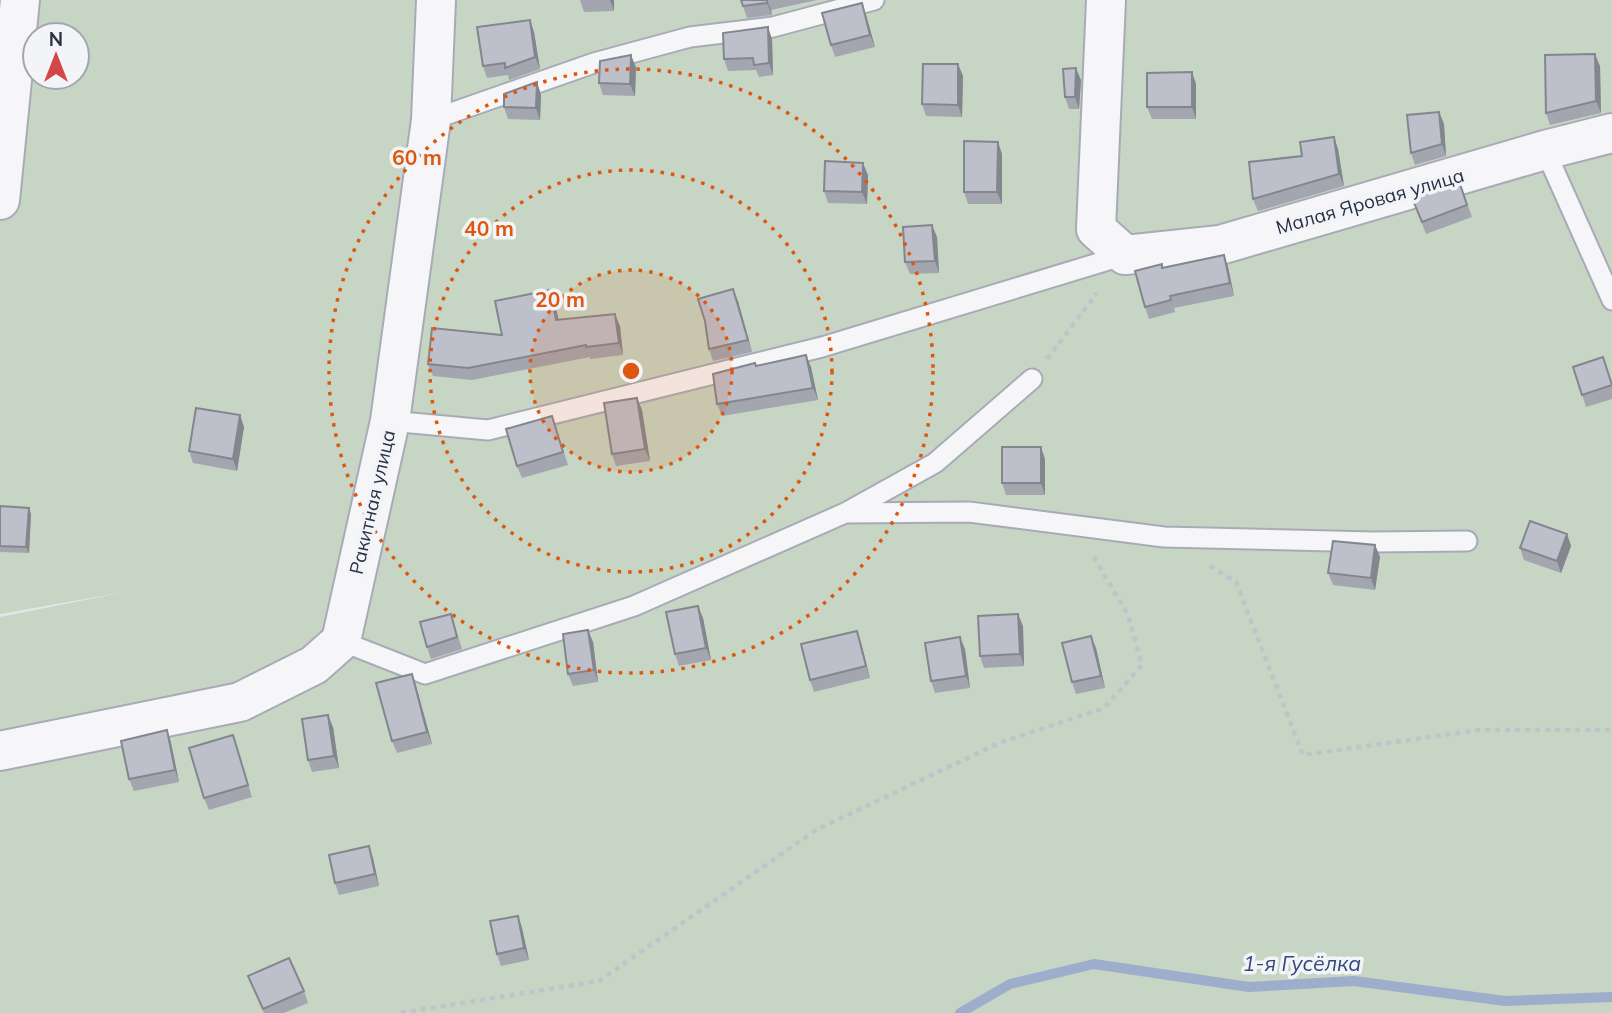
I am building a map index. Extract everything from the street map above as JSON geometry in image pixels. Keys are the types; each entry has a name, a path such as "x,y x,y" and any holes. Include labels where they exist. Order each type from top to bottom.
{"street":[{"path":"0,200 20,0"},
{"name":"Ракитная улица","path":"341,641 390,421 431,120 436,0"},
{"path":"1106,0 1096,229 1125,255"},
{"name":"Малая Яровая улица","path":"1125,255 1220,245 1612,133"},
{"path":"0,751 240,702 314,665 341,641"}],"lane":[{"path":"431,120 594,63 666,43 690,37 773,27 874,0"},
{"path":"1545,150 1612,300"},
{"path":"390,421 488,430 822,347 1125,255"},
{"path":"341,641 425,674 634,606 845,513 935,463 1032,379"},
{"path":"845,513 969,512 1164,537 1373,542 1467,541"}],"path":[{"path":"1032,379 1125,255"},
{"path":"401,1013 599,981 816,830 999,743 1104,708 1142,665 1128,615 1075,526"},
{"path":"1164,537 1236,582 1303,755 1479,730 1612,730"}],"green space":[{"path":"0,0 1612,0 1612,1013 0,1013 0,617 130,591 0,614"}],"building":[{"path":"741,0 767,0 767,3 743,6"},
{"path":"862,3 870,35 831,45 822,13"},
{"path":"530,20 535,57 505,68 505,63 483,66 477,27"},
{"path":"768,27 769,63 754,65 753,58 724,59 723,33"},
{"path":"1595,54 1596,101 1546,113 1545,55"},
{"path":"631,55 630,84 599,83 600,61"},
{"path":"923,64 958,64 958,105 922,104"},
{"path":"1076,68 1075,97 1065,97 1063,69"},
{"path":"1192,72 1192,107 1147,107 1147,73"},
{"path":"537,82 536,108 504,107 504,94"},
{"path":"1439,112 1442,144 1411,153 1407,115"},
{"path":"1334,137 1339,174 1253,199 1249,162 1302,156 1300,142"},
{"path":"964,141 998,142 997,192 964,192"},
{"path":"825,161 863,163 862,192 824,191"},
{"path":"1460,184 1467,205 1422,222 1412,198"},
{"path":"932,225 935,261 905,262 903,227"},
{"path":"1224,255 1230,283 1170,296 1171,300 1145,307 1135,271 1162,264 1162,268"},
{"path":"733,289 748,340 709,349 705,321 698,299"},
{"path":"550,290 556,320 615,314 619,343 586,345 468,368 428,364 432,328 502,335 495,301"},
{"path":"806,355 813,388 717,404 713,374 755,363 756,366"},
{"path":"1603,357 1612,385 1582,395 1573,367"},
{"path":"637,398 645,449 612,454 604,403"},
{"path":"196,408 240,415 233,459 189,451"},
{"path":"552,416 563,452 517,466 506,429"},
{"path":"1002,447 1041,447 1041,483 1002,483"},
{"path":"0,506 29,508 26,547 0,546"},
{"path":"1530,521 1567,534 1557,561 1520,548"},
{"path":"1333,541 1375,545 1371,578 1328,573"},
{"path":"698,606 706,648 675,654 666,612"},
{"path":"451,614 457,637 427,647 420,622"},
{"path":"1018,614 1020,654 980,656 978,616"},
{"path":"588,630 594,670 568,674 563,634"},
{"path":"857,631 866,666 810,680 801,644"},
{"path":"1091,636 1101,676 1072,682 1062,643"},
{"path":"960,637 966,676 931,681 925,643"},
{"path":"412,674 427,732 392,741 376,683"},
{"path":"328,715 334,756 308,760 302,719"},
{"path":"167,730 175,770 129,779 121,741"},
{"path":"233,735 248,785 204,798 189,748"},
{"path":"369,846 375,874 335,883 329,855"},
{"path":"518,916 524,948 497,954 490,921"},
{"path":"289,958 304,991 263,1009 248,976"}],"waterway":[{"name":"1-я Гусёлка","path":"960,1013 1010,984 1094,964 1249,987 1354,981 1505,1001 1612,997"}]}
